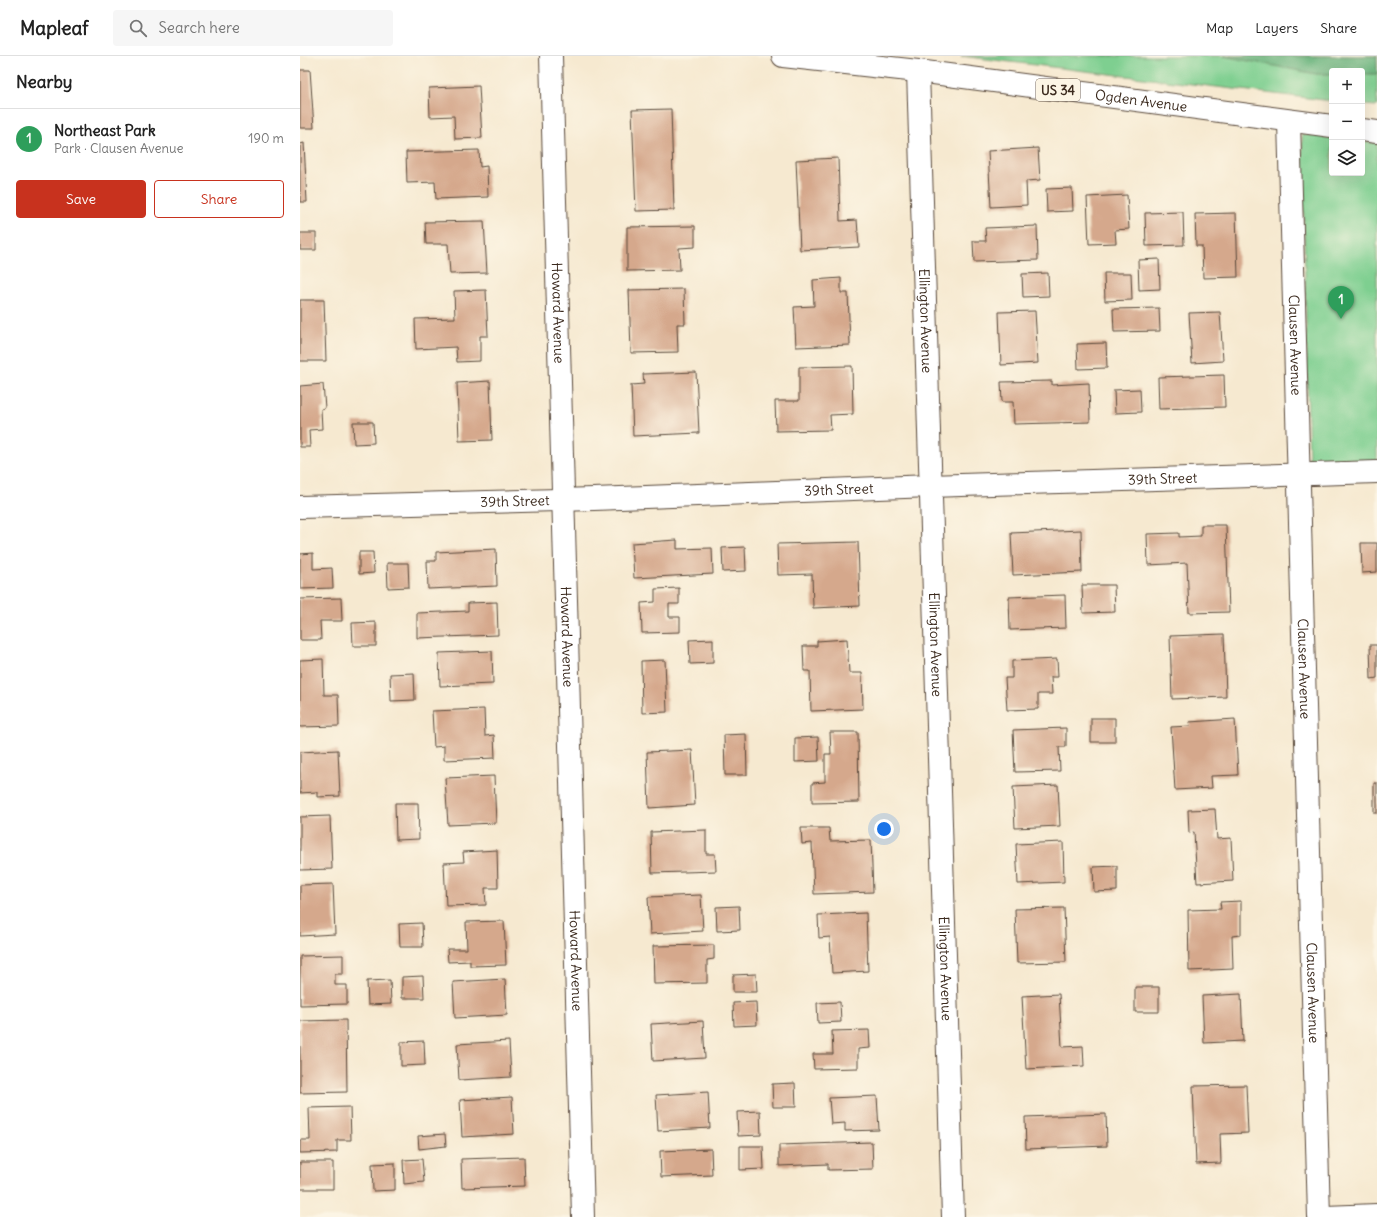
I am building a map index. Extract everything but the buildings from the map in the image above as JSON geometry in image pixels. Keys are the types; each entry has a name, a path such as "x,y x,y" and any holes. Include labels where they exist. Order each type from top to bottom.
{"street":[{"name":"Howard Avenue","path":"551,56 583,1217"},
{"name":"Ogden Avenue","path":"783,56 918,72 1329,126"},
{"name":"Ellington Avenue","path":"918,72 953,1217"},
{"name":"Clausen Avenue","path":"1290,121 1319,1217"},
{"path":"1365,130 1377,132"},
{"name":"39th Street","path":"300,507 563,500 930,486 1299,476 1377,472"},
{"path":"1325,1217 1377,1215"}],"green space":[{"path":"961,56 1377,56 1377,106 1365,105 1365,68 1329,68 1329,101"},
{"path":"1223,56 1377,56 1377,74 1365,74 1365,68 1329,68 1329,74 1316,74"},
{"path":"1302,134 1329,138 1329,176 1365,176 1365,141 1377,143 1377,465 1309,467"}],"place":[{"name":"Northeast Park","path":"1341,319"}]}
